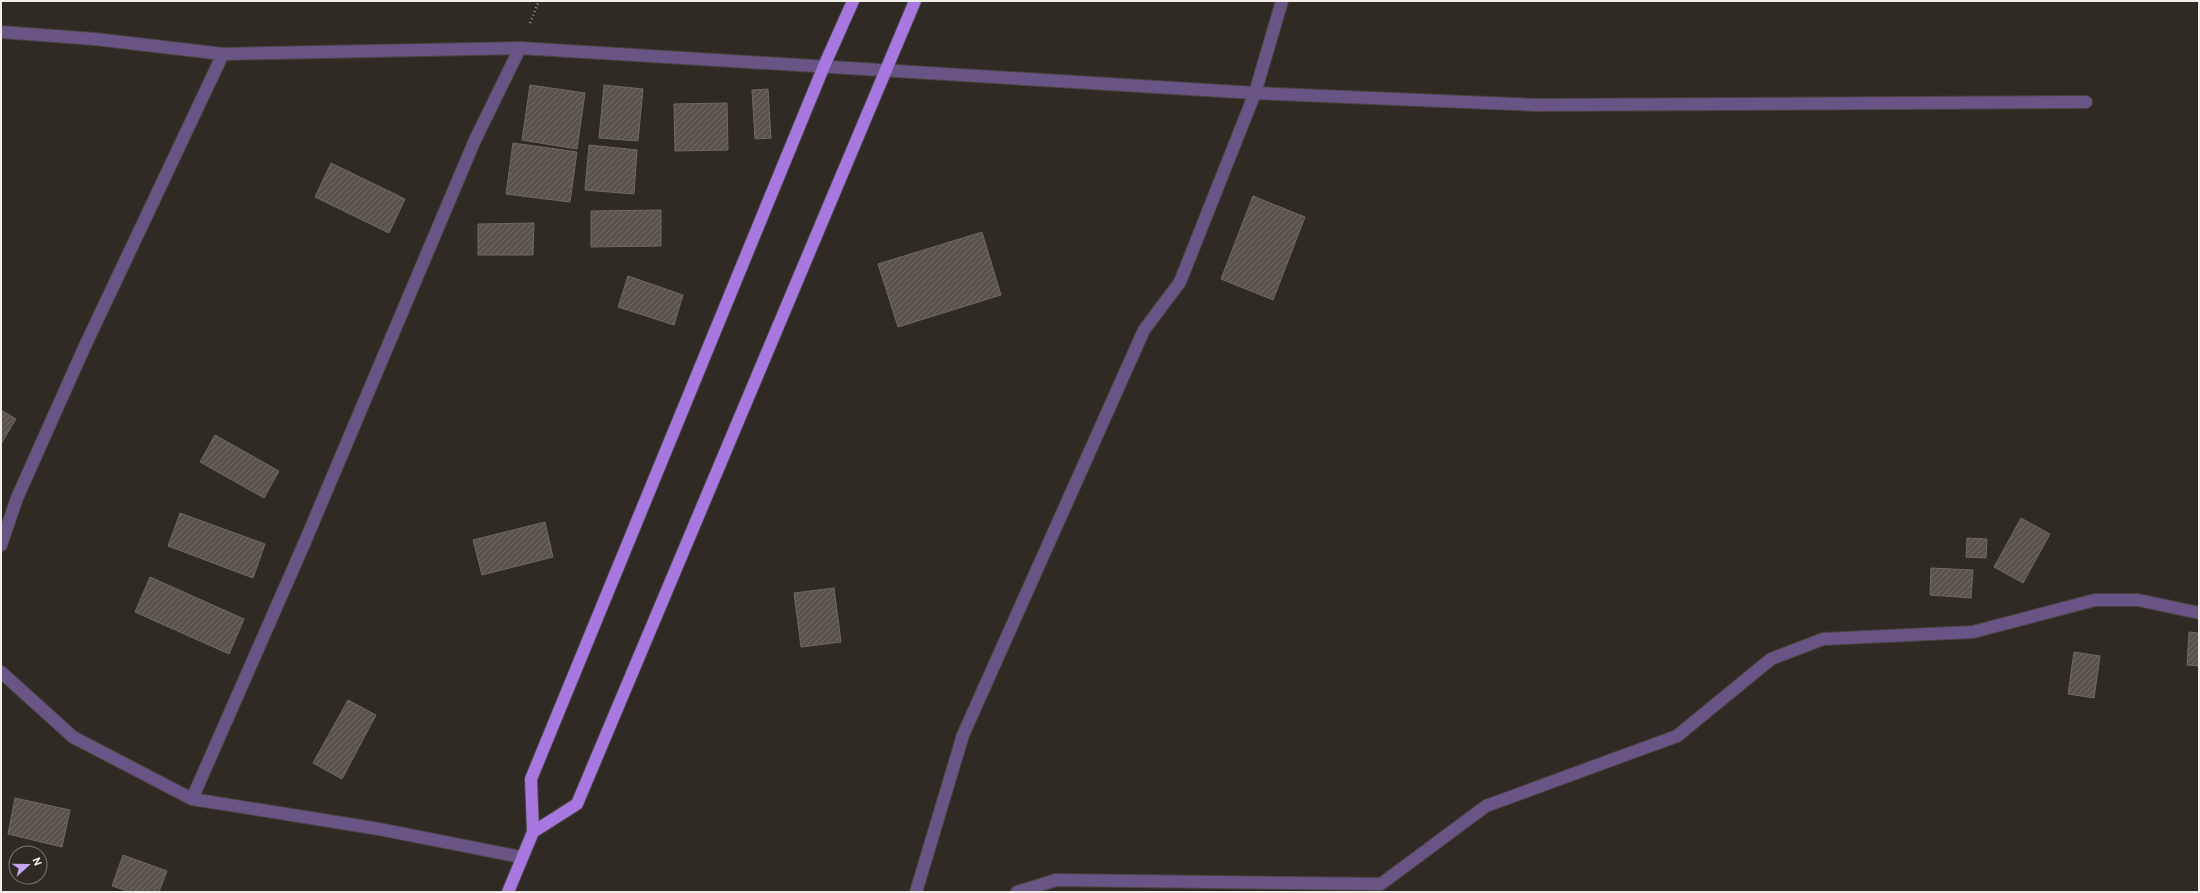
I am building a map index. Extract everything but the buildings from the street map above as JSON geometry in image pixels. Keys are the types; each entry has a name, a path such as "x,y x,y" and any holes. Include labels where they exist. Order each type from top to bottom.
{"main road":[{"path":"508,892 521,857 533,832 531,779 824,66 853,1"},
{"path":"533,832 578,804 888,70 915,1"}],"street":[{"path":"916,892 963,735 1144,330 1180,282 1256,93 1282,1"},
{"path":"1,32 95,39 224,54 520,48 1256,93 1536,105 2086,102"},
{"path":"192,798 307,537 475,140 520,48"},
{"path":"1,545 17,498 84,348 224,54"},
{"path":"1017,892 1056,880 1382,888 1486,806 1677,736 1772,659 1823,639 1973,632 2095,600 2138,600 2199,613"},
{"path":"1,672 73,737 192,798 380,829 521,857"}]}
